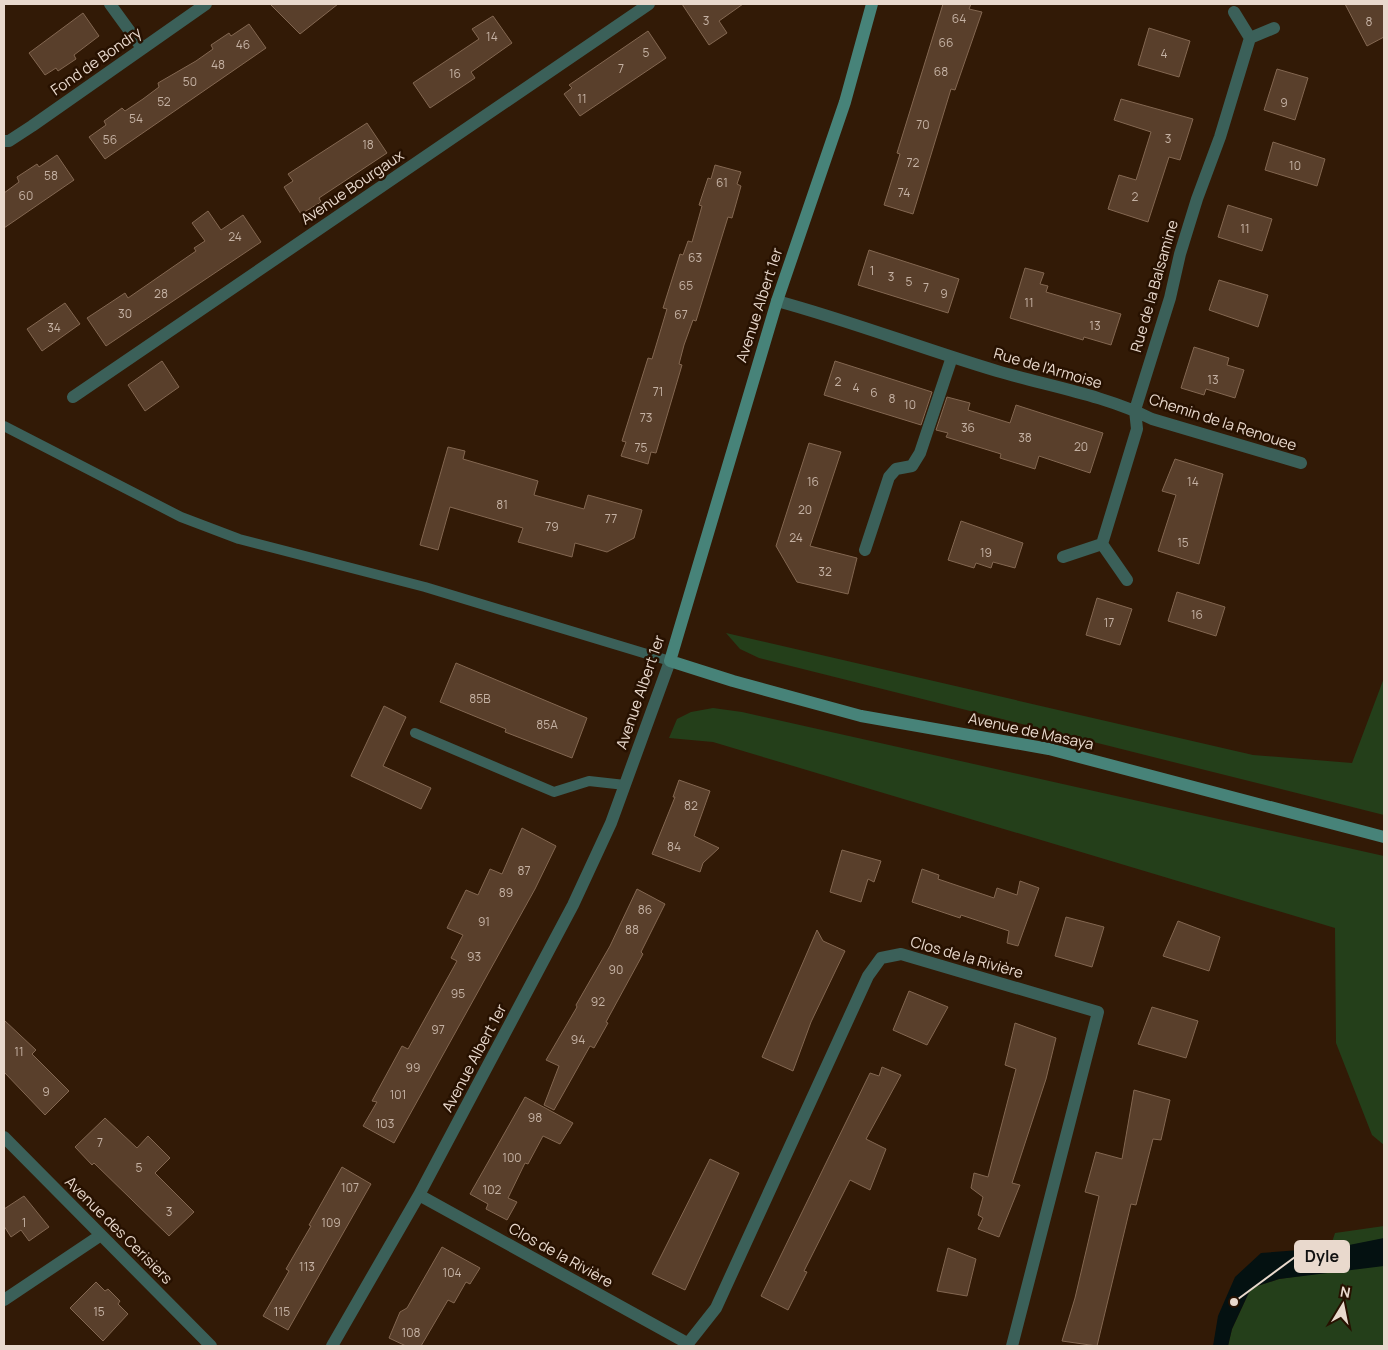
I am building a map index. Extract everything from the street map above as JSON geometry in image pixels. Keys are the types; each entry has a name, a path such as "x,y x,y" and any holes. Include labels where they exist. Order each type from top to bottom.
{"main road":[{"name":"Avenue Albert 1er","path":"670,661 777,301 844,102 872,4"},
{"name":"Avenue de Masaya","path":"670,661 733,681 862,716 1049,749 1384,837"}],"street":[{"path":"110,4 142,48"},
{"name":"Fond de Bondry","path":"4,141 9,141 32,126 206,4"},
{"name":"Avenue Bourgaux","path":"73,397 649,4"},
{"path":"1234,12 1250,38 1274,28"},
{"name":"Rue de la Balsamine","path":"1102,544 1137,429 1136,410 1170,298 1180,254 1196,199 1220,137 1250,38"},
{"name":"Rue de l'Armoise","path":"777,301 904,340 952,357 1136,410"},
{"path":"865,550 889,477 896,469 912,466 920,453 952,357"},
{"name":"Chemin de la Renouee","path":"1136,410 1152,419 1301,463"},
{"path":"1063,557 1102,544 1127,580"},
{"name":"Avenue Albert 1er","path":"332,1346 419,1195 573,905 611,824 670,661"},
{"name":"Clos de la Rivière","path":"419,1195 686,1344 716,1308 868,976 881,958 900,954 1098,1012 1012,1346"},
{"name":"Avenue des Cerisiers","path":"4,1136 211,1346"},
{"path":"4,1300 101,1235"}],"lane":[{"path":"4,426 181,517 239,539 425,587 670,661"},
{"path":"415,733 554,792 589,781 625,784"}],"green space":[{"path":"726,633 1253,755 1352,763 1384,678 1384,815 759,658 740,649"},
{"path":"713,708 742,712 1384,856 1384,1145 1372,1135 1336,1043 1335,928 713,742 669,738 677,719 691,712"},
{"path":"1384,1226 1384,1346 1228,1346 1232,1329 1251,1288 1279,1279 1322,1273 1335,1233"}],"shaded area":[{"path":"1384,1238 1384,1266 1279,1279 1251,1288 1232,1329 1228,1346 1213,1346 1218,1316 1235,1277 1261,1253 1339,1247"}],"building":[{"path":"270,4 338,4 300,34"},
{"path":"682,4 743,4 719,21 727,33 709,45"},
{"path":"943,4 971,4 969,9 982,12 955,90 951,89 913,214 884,205 900,154 897,153"},
{"path":"1345,4 1384,4 1384,37 1367,46"},
{"path":"83,13 99,36 74,55 76,59 58,71 56,68 45,75 29,53"},
{"path":"493,16 512,43 471,72 475,78 430,108 413,83 479,39 472,29"},
{"path":"249,24 266,48 105,159 89,137 106,125 104,121 122,108 125,111 143,99 159,87 158,83 213,49 211,45 229,33 231,36"},
{"path":"1149,28 1190,41 1179,77 1138,65"},
{"path":"648,31 666,58 580,116 564,94 572,88 569,85"},
{"path":"1277,69 1308,78 1295,120 1264,110"},
{"path":"1121,99 1193,119 1180,160 1169,157 1148,222 1108,209 1119,175 1136,180 1151,132 1114,120"},
{"path":"367,123 387,153 319,198 321,202 301,214 284,187 293,181 288,174"},
{"path":"1273,142 1325,159 1317,186 1265,170"},
{"path":"57,155 74,180 4,228 4,193 19,182 17,177 37,164 39,167"},
{"path":"715,165 741,172 737,184 741,186 732,218 728,217 696,321 693,320 684,345 679,364 682,365 656,453 651,452 648,464 621,456 626,442 622,441 648,358 652,359 667,309 663,308 680,254 683,255 688,241 692,242 702,206 699,205 708,178 711,179"},
{"path":"1228,205 1272,219 1262,251 1218,237"},
{"path":"208,211 221,230 243,215 261,242 106,346 87,318 125,293 128,298 196,251 194,248 205,241 192,223"},
{"path":"869,250 959,279 948,313 858,285"},
{"path":"1025,268 1044,273 1040,284 1048,286 1046,292 1121,314 1111,345 1084,337 1083,340 1010,318"},
{"path":"1219,280 1268,295 1258,327 1209,310"},
{"path":"65,303 80,324 42,351 27,329"},
{"path":"1194,347 1229,358 1227,365 1244,370 1235,398 1206,389 1204,395 1181,388"},
{"path":"162,361 179,387 145,411 128,385"},
{"path":"835,361 932,392 921,425 824,395"},
{"path":"947,397 970,403 968,410 1010,423 1016,405 1103,433 1090,473 1039,456 1035,469 1000,458 1001,454 946,437 948,433 936,430"},
{"path":"809,443 841,452 810,546 857,558 848,594 797,582 776,546"},
{"path":"448,447 465,451 463,459 538,481 534,495 584,509 588,495 642,510 634,538 607,552 575,543 572,557 518,542 523,528 450,507 438,550 420,545"},
{"path":"1175,459 1223,474 1199,564 1158,551 1176,495 1162,491"},
{"path":"961,521 1023,543 1015,568 993,562 991,568 976,563 974,568 948,560"},
{"path":"1177,592 1225,607 1216,636 1168,621"},
{"path":"1097,598 1132,609 1120,645 1086,635"},
{"path":"456,663 587,718 572,758 505,732 506,729 440,702"},
{"path":"384,706 406,717 383,766 431,788 421,809 351,776"},
{"path":"679,780 710,791 694,836 719,848 703,863 700,872 652,854 675,797 673,797"},
{"path":"522,828 556,846 535,889 394,1143 363,1126 377,1102 372,1101 402,1046 408,1049 457,961 451,958 463,935 447,928 466,890 478,895 490,869 502,874"},
{"path":"842,850 881,861 874,882 868,879 861,902 830,892"},
{"path":"922,869 939,875 938,879 994,898 997,888 1017,895 1020,881 1039,888 1018,946 1007,943 1009,931 961,915 960,918 912,902"},
{"path":"637,889 665,904 641,952 643,954 606,1022 608,1023 594,1048 590,1046 554,1110 544,1105 559,1066 546,1060 610,946"},
{"path":"1066,917 1104,927 1092,967 1055,956"},
{"path":"1178,921 1220,937 1209,971 1163,956"},
{"path":"817,930 823,941 845,951 811,1022 793,1071 762,1057"},
{"path":"909,991 948,1007 927,1045 893,1030"},
{"path":"1152,1007 1198,1021 1186,1058 1138,1044"},
{"path":"4,1020 36,1050 32,1054 69,1091 45,1115 4,1072"},
{"path":"1015,1023 1056,1038 1046,1079 1012,1183 1020,1185 999,1237 978,1229 983,1218 978,1215 983,1197 971,1188 974,1173 988,1177 1016,1069 1005,1065"},
{"path":"882,1067 901,1075 866,1139 886,1149 870,1190 850,1180 804,1271 807,1272 788,1310 761,1296 870,1073 879,1076"},
{"path":"1134,1090 1170,1100 1161,1140 1153,1139 1136,1205 1131,1204 1097,1346 1062,1341 1075,1298 1099,1196 1085,1192 1096,1152 1122,1159"},
{"path":"525,1097 573,1123 560,1144 543,1136 528,1164 525,1163 508,1198 517,1202 507,1220 486,1209 488,1204 470,1194"},
{"path":"105,1118 137,1148 148,1136 170,1158 155,1173 194,1212 169,1236 75,1147"},
{"path":"710,1159 739,1173 685,1290 652,1274"},
{"path":"342,1167 371,1184 288,1330 263,1316 289,1271 286,1269 311,1226 309,1225"},
{"path":"24,1196 49,1227 29,1241 21,1230 11,1237 4,1226 4,1209"},
{"path":"442,1247 480,1268 470,1284 466,1282 454,1303 448,1300 421,1346 406,1346 389,1338 400,1312 407,1308"},
{"path":"948,1248 976,1259 967,1296 937,1291"},
{"path":"96,1282 105,1291 108,1289 120,1301 118,1304 128,1314 103,1341 70,1308"}],"place":[{"name":"Dyle","path":"1234,1302"}]}
